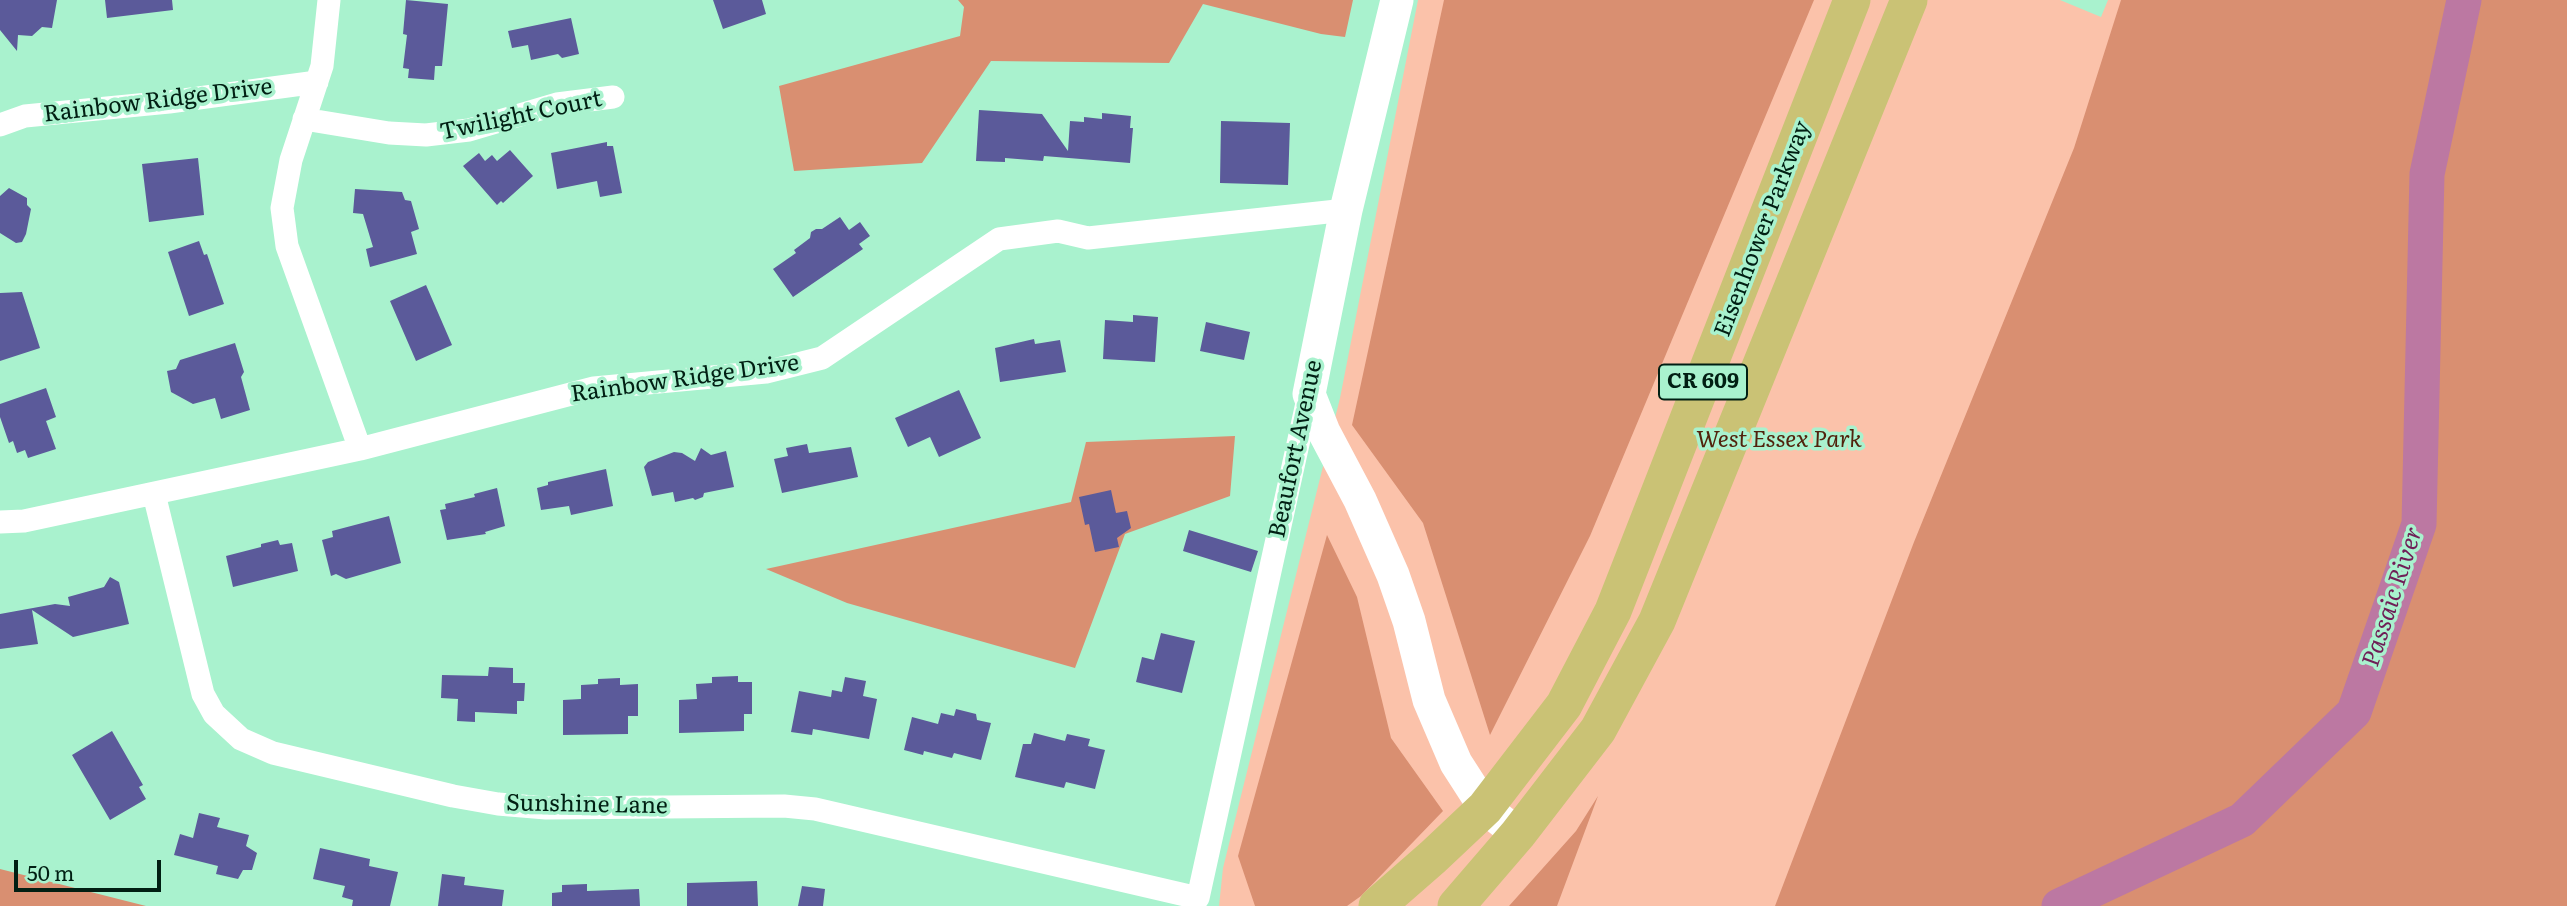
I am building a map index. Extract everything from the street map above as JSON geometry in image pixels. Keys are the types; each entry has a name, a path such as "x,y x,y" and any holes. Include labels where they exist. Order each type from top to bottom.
{"main road":[{"name":"Eisenhower Parkway","path":"1377,906 1485,808 1564,705 1613,611 1852,0"},
{"name":"Eisenhower Parkway","path":"1456,906 1518,834 1598,730 1657,621 1909,0"}],"street":[{"path":"329,0 322,66 291,160 282,208 287,246 360,449"},
{"name":"Beaufort Avenue","path":"1198,898 1309,394 1346,210 1397,0"},
{"name":"Rainbow Ridge Drive","path":"0,125 25,116 169,102 317,82"},
{"name":"Twilight Court","path":"304,119 389,133 426,135 468,130 557,104 612,97"},
{"name":"Rainbow Ridge Drive","path":"0,522 24,521 360,449 594,388 766,372 822,358 999,239 1058,231 1088,238 1346,210"},
{"path":"1309,394 1324,432 1360,500 1393,575 1409,621 1436,721 1456,763 1485,808 1518,834"},
{"name":"Sunshine Lane","path":"154,494 203,694 214,714 241,739 273,752 453,796 498,804 546,808 784,806 815,809 1198,898"}],"green space":[{"name":"West Essex Park","path":"1418,0 2060,0 2101,17 2108,0 2421,0 1954,906 1219,906 1223,868 1340,398"}],"shaded area":[{"path":"958,0 1353,0 1345,37 1321,34 1203,4 1169,63 991,61 922,163 794,171 779,86 960,36 964,7"},
{"path":"1444,0 1814,0 1590,536 1490,735 1423,523 1352,425"},
{"path":"2121,0 2567,0 2567,906 1775,906 1914,542 2074,148"},
{"path":"1235,436 1230,496 1125,534 1075,668 847,603 766,569 1071,502 1086,442"},
{"path":"1327,535 1357,597 1391,738 1443,811 1361,896 1347,906 1255,906 1238,856"},
{"path":"1598,796 1557,906 1509,906 1576,831"},
{"path":"0,869 146,906 0,906"}],"building":[{"path":"0,0 57,0 52,28 42,27 32,36 18,35 17,51 0,30"},
{"path":"105,0 172,0 173,10 107,18"},
{"path":"406,0 448,4 442,66 435,66 434,80 408,78 409,69 403,68 407,35 403,34"},
{"path":"713,0 762,0 766,14 723,29"},
{"path":"571,18 579,54 562,58 558,54 531,60 528,45 512,48 508,31"},
{"path":"979,110 1042,114 1068,151 1070,121 1084,122 1084,117 1102,119 1102,113 1131,116 1130,128 1133,128 1130,163 1044,156 1043,161 1005,158 1005,162 976,161"},
{"path":"1221,121 1290,123 1288,185 1220,183"},
{"path":"607,142 607,146 613,146 622,193 600,197 597,181 557,189 551,153"},
{"path":"510,150 533,176 503,203 501,201 497,205 463,166 479,153 485,161 492,155 497,161"},
{"path":"198,158 204,215 149,222 142,164"},
{"path":"9,188 27,198 27,205 31,209 22,242 16,243 0,233 0,196"},
{"path":"355,189 402,192 405,200 411,201 419,229 411,232 417,254 370,267 366,249 373,247 363,214 353,213"},
{"path":"840,217 849,230 860,222 870,236 859,244 863,249 793,297 773,269 796,253 794,250 810,238 811,232 822,229"},
{"path":"199,241 204,255 207,254 224,304 189,316 168,252"},
{"path":"426,285 452,345 416,361 390,301"},
{"path":"22,292 40,348 0,361 0,293"},
{"path":"1133,315 1158,317 1155,362 1103,359 1105,320 1133,322"},
{"path":"1206,322 1250,332 1244,360 1200,351"},
{"path":"1034,339 1035,344 1060,340 1066,372 1000,382 995,348"},
{"path":"235,343 244,372 241,377 250,410 221,419 215,398 193,404 171,392 167,371 176,369 180,360"},
{"path":"46,388 56,417 46,421 56,449 28,458 25,450 17,453 13,441 9,443 0,417 0,404"},
{"path":"959,390 981,438 939,457 930,437 908,447 895,418"},
{"path":"807,444 809,453 851,447 858,477 782,493 774,459 788,456 786,448"},
{"path":"701,448 711,455 726,451 734,487 704,493 703,497 695,500 693,498 675,502 673,492 652,496 644,467 648,462 674,452 682,453 695,461"},
{"path":"606,469 613,506 571,515 569,506 541,510 537,488 548,485 548,482"},
{"path":"497,488 505,526 485,532 486,534 447,540 440,510 446,509 445,504 475,497 474,494"},
{"path":"1111,490 1116,513 1127,511 1131,528 1117,538 1119,547 1095,552 1079,497"},
{"path":"389,516 401,563 346,579 336,574 331,576 322,540 333,537 332,531"},
{"path":"1189,530 1258,551 1251,572 1183,551"},
{"path":"278,540 280,545 292,543 298,571 233,587 226,556"},
{"path":"110,577 119,582 129,624 73,637 32,610 38,644 0,649 0,614 55,604 70,606 68,597 104,587"},
{"path":"1161,633 1195,641 1182,693 1136,682 1142,657 1154,660"},
{"path":"489,667 513,668 513,683 525,683 524,701 517,701 517,714 475,712 475,722 457,721 458,699 441,698 442,675 488,676"},
{"path":"738,676 738,682 752,682 752,714 744,714 744,731 679,733 679,700 697,699 696,684 712,683 712,677"},
{"path":"845,677 866,681 863,696 877,699 869,739 813,729 812,735 791,732 799,691 831,697 832,690 842,692"},
{"path":"620,678 620,685 638,684 638,716 628,716 628,734 563,735 563,700 581,699 581,685 598,684 598,679"},
{"path":"956,709 976,714 977,720 991,723 981,760 954,753 952,758 924,751 923,755 904,750 912,717 938,724 941,713 954,716"},
{"path":"112,731 143,785 139,787 146,799 110,820 72,755"},
{"path":"1034,733 1065,741 1067,734 1090,739 1088,746 1105,750 1095,789 1066,782 1064,788 1015,777 1023,744 1031,744"},
{"path":"199,813 220,818 217,827 249,835 246,846 257,853 252,870 243,870 238,879 216,874 218,866 174,855 180,834 193,838"},
{"path":"320,848 370,859 369,866 398,872 390,906 352,906 353,900 342,897 345,886 313,879"},
{"path":"442,874 465,877 464,885 504,890 502,906 438,906"},
{"path":"757,881 758,906 687,906 687,883"},
{"path":"587,884 587,891 639,889 640,906 552,906 552,893 562,892 562,885"},
{"path":"802,886 825,889 823,906 798,906"}],"waterway":[{"name":"Passaic River","path":"2059,906 2242,820 2354,712 2419,524 2427,174 2464,0"}]}
